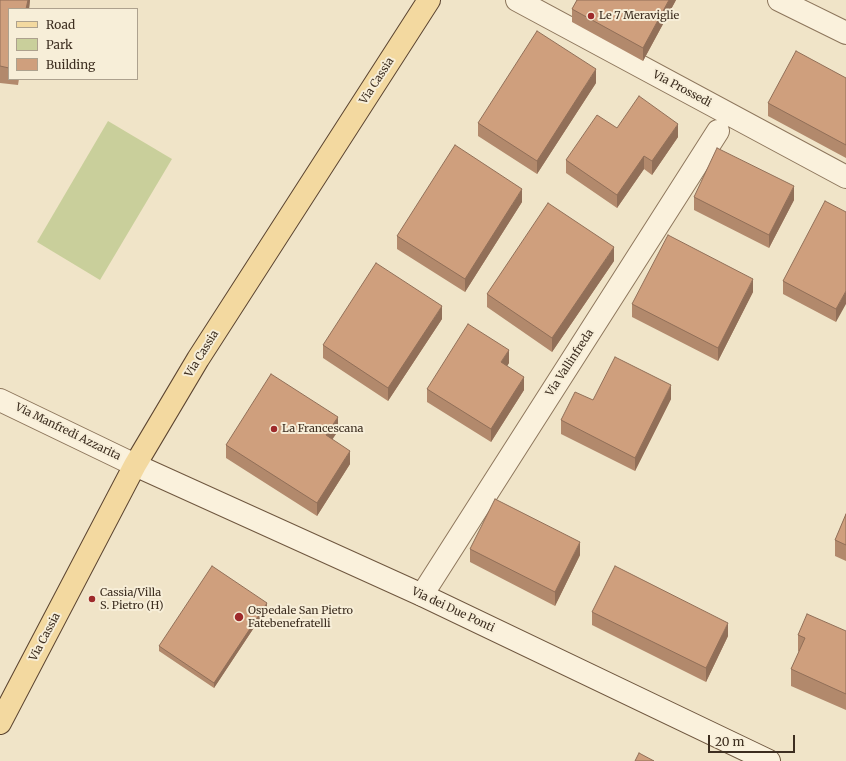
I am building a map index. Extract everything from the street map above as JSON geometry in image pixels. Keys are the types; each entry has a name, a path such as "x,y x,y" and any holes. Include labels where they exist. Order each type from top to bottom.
{"main road":[{"name":"Via Cassia","path":"0,723 135,465 198,359 429,0"}],"street":[{"name":"Via Prossedi","path":"517,0 846,177"},
{"path":"780,0 846,33"},
{"name":"Via Vallinfreda","path":"422,595 718,131"},
{"name":"Via Manfredi Azzarita","path":"0,400 135,465"},
{"name":"Via dei Due Ponti","path":"135,465 422,595 769,761"}],"green space":[{"path":"108,121 172,159 100,280 37,242"}],"building":[{"path":"0,0 28,0 26,8 8,8 8,68 0,66"},
{"path":"577,0 669,0 643,48 572,9"},
{"path":"537,31 596,69 537,161 478,123"},
{"path":"796,51 846,78 846,145 768,103"},
{"path":"639,96 678,124 652,161 644,156 617,195 566,160 597,115 617,128"},
{"path":"455,145 522,189 465,279 397,236"},
{"path":"717,148 794,186 769,235 694,197"},
{"path":"825,201 846,212 846,291 836,309 783,281"},
{"path":"548,203 614,247 552,338 487,294"},
{"path":"668,235 753,279 718,348 632,304"},
{"path":"376,263 442,306 388,388 323,345"},
{"path":"468,324 509,350 501,362 524,377 491,429 427,389"},
{"path":"615,357 671,385 635,458 561,420 575,392 593,400"},
{"path":"271,374 338,417 326,435 350,451 317,503 226,445"},
{"path":"495,499 580,542 555,592 470,549"},
{"path":"846,514 846,545 835,540"},
{"path":"212,566 267,603 214,683 159,646"},
{"path":"615,566 728,623 706,668 592,612"},
{"path":"807,614 846,631 846,694 791,669 805,638 798,635"},
{"path":"639,753 654,761 635,761"}],"place":[{"name":"Le 7 Meraviglie","path":"591,16"},
{"name":"La Francescana","path":"274,429"},
{"name":"Cassia/Villa S. Pietro (H)","path":"92,599"},
{"name":"Ospedale San Pietro Fatebenefratelli","path":"239,617"}]}
